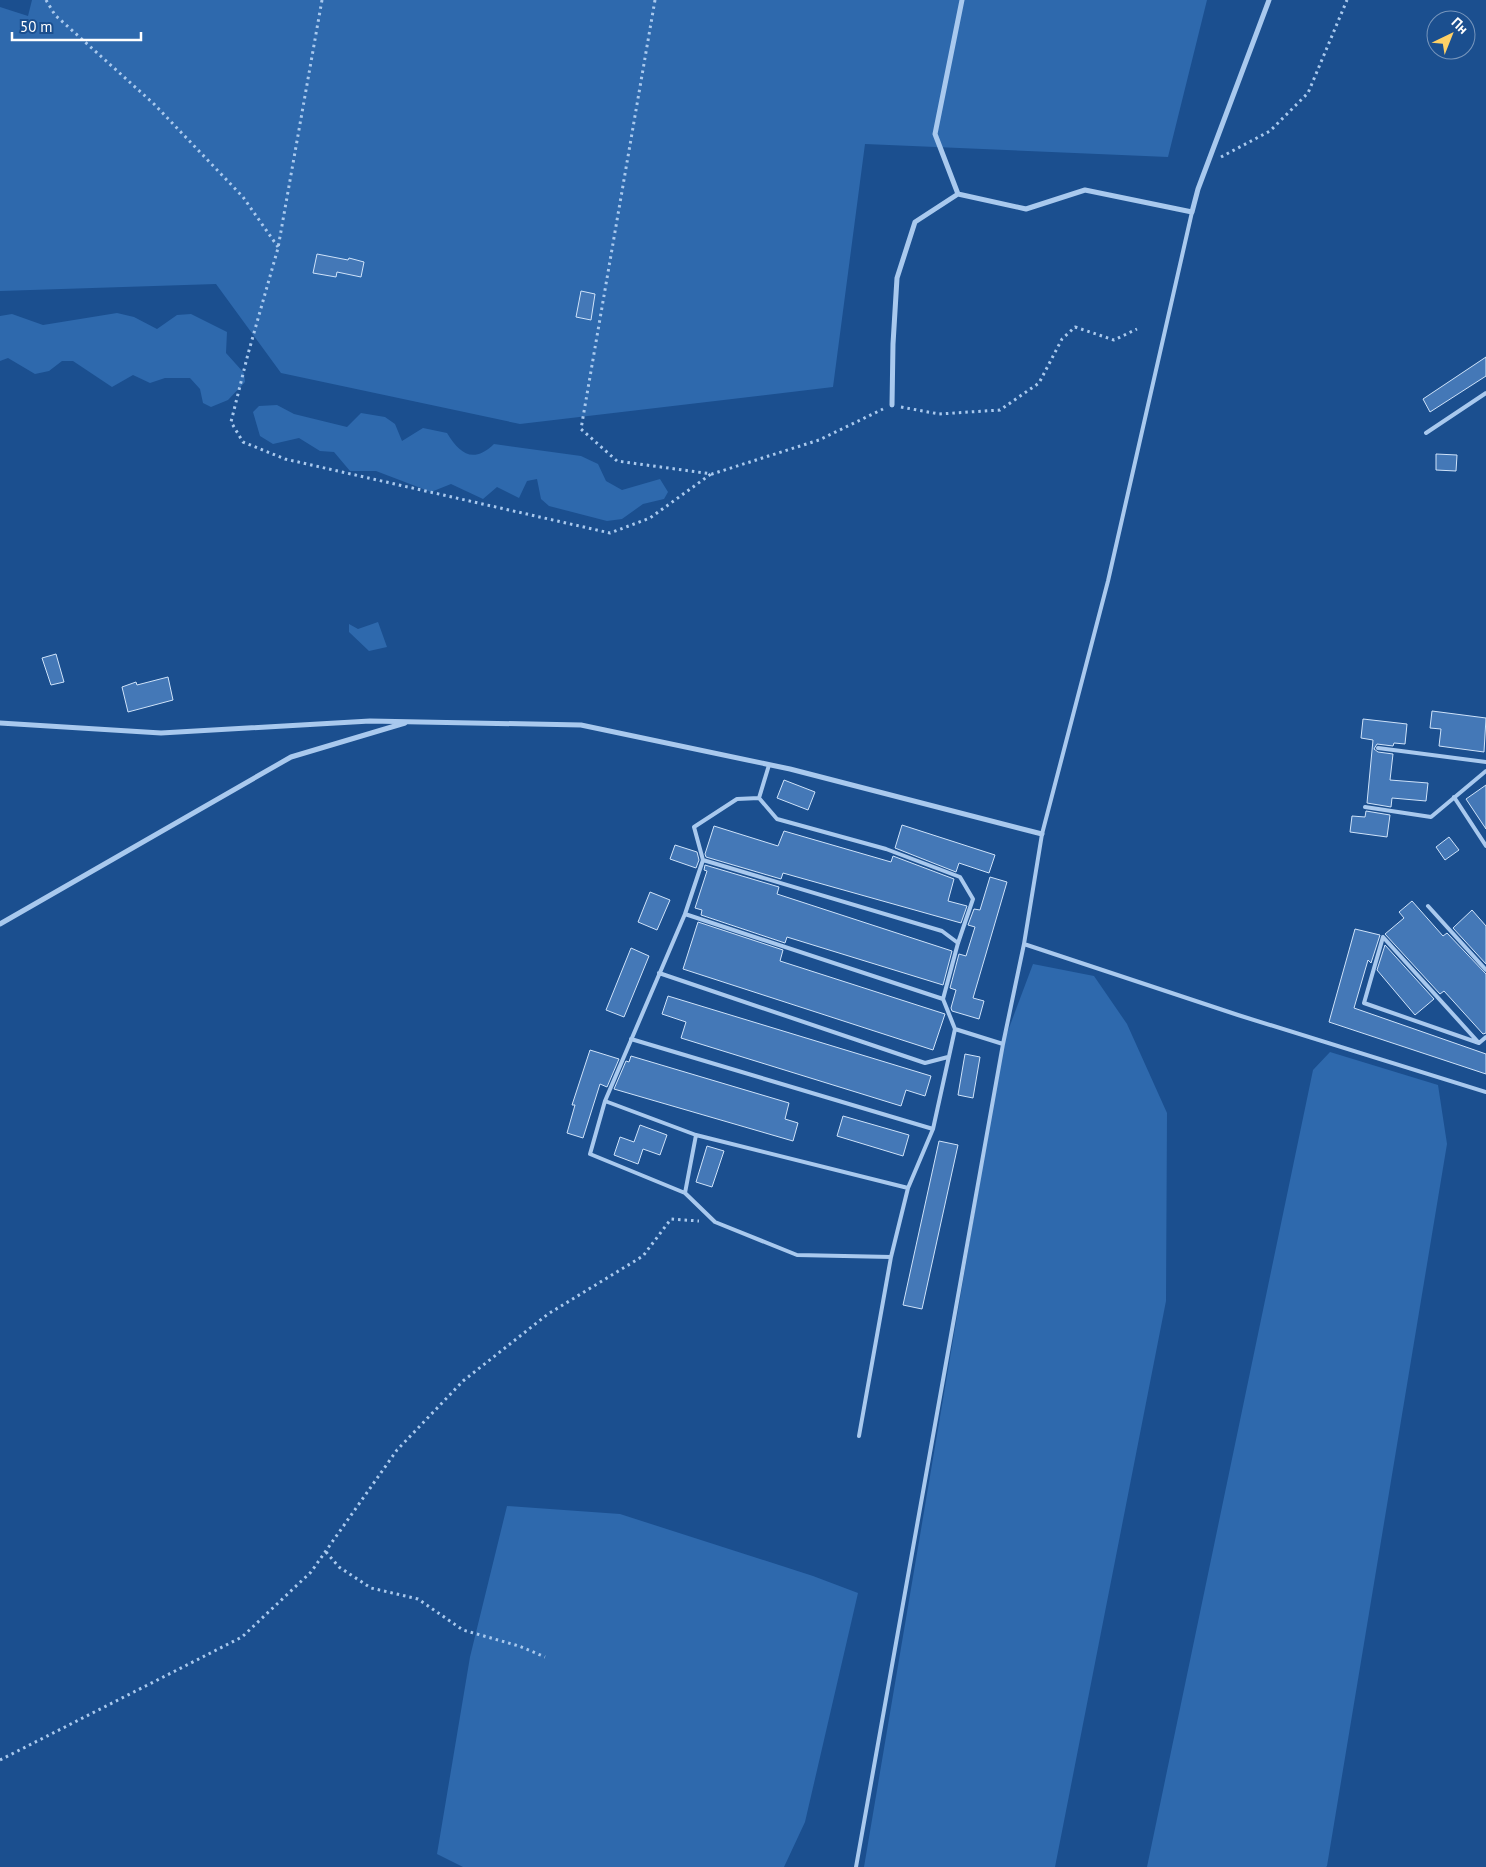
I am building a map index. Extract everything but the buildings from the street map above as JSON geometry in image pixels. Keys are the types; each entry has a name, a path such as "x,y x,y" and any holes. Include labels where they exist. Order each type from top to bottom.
{"street":[{"path":"958,194 935,134 962,0"},
{"path":"892,405 897,278 915,222 958,194 1026,209 1085,190 1192,212 1198,189 1269,0"},
{"path":"0,723 161,733 370,721 580,725 769,764 1042,834"},
{"path":"0,924 291,757 411,722"}],"lane":[{"path":"856,1867 1003,1044 1024,944 1042,834 1108,582 1192,212"},
{"path":"1426,433 1486,393"},
{"path":"1378,748 1486,762"},
{"path":"759,798 769,764"},
{"path":"1365,807 1431,817 1486,771"},
{"path":"1454,797 1486,846"},
{"path":"759,798 737,799 694,827 703,860 685,914 605,1101 590,1154 686,1193 715,1222 797,1255 891,1257"},
{"path":"759,798 777,819 886,849 960,877 974,899 958,943 943,999 955,1029 933,1129 908,1188 891,1257 859,1436"},
{"path":"703,860 942,931 958,943"},
{"path":"1428,906 1486,970"},
{"path":"685,914 943,999"},
{"path":"1383,937 1441,1001 1479,1043 1364,1003 1383,937"},
{"path":"1024,944 1238,1015 1486,1092"},
{"path":"659,973 925,1063 948,1057"},
{"path":"955,1029 1003,1044"},
{"path":"1479,1043 1486,1037"},
{"path":"631,1039 933,1129"},
{"path":"605,1101 696,1135 908,1188"},
{"path":"686,1193 696,1135"}],"path":[{"path":"46,0 55,15 154,104 242,197 278,248"},
{"path":"322,0 278,248 231,422 243,442 285,459 610,533 650,518 712,474 819,440 892,405 939,414 1000,410 1039,383 1062,339 1075,327 1114,340 1137,329"},
{"path":"655,0 582,429 617,461 712,474"},
{"path":"1207,165 1270,130 1308,93 1347,0"},
{"path":"0,1760 242,1637 311,1572 397,1450 463,1381 548,1314 644,1256 672,1219 715,1222"},
{"path":"326,1552 339,1567 371,1588 418,1600 462,1630 519,1646 545,1657"}],"shaded area":[{"path":"32,0 1207,0 1168,157 865,144 833,387 520,424 281,373 216,284 0,291 0,7 28,16"},
{"path":"117,313 134,317 157,329 177,315 191,314 227,332 226,353 244,373 245,382 228,400 211,407 203,403 200,389 190,378 165,378 150,383 133,375 112,387 73,361 62,361 49,371 35,374 8,358 0,361 0,316 12,314 43,325"},
{"path":"277,405 294,414 347,427 361,413 385,417 395,424 402,441 423,428 447,433 457,446 467,454 480,454 494,444 581,456 598,464 606,481 622,490 660,479 668,492 664,499 643,504 622,519 607,521 549,506 541,499 537,479 527,481 519,498 497,487 483,499 451,484 431,492 376,471 350,471 334,452 320,451 299,438 273,444 260,436 253,412 259,406"},
{"path":"378,622 387,647 369,651 349,632 349,624 358,629"},
{"path":"1033,964 1094,976 1127,1024 1167,1113 1166,1301 1055,1867 864,1867 1003,1044"},
{"path":"1330,1052 1438,1085 1447,1144 1327,1866 1147,1867 1313,1070"},
{"path":"507,1506 620,1514 813,1576 858,1593 805,1822 784,1867 463,1867 437,1854 470,1657"}]}
